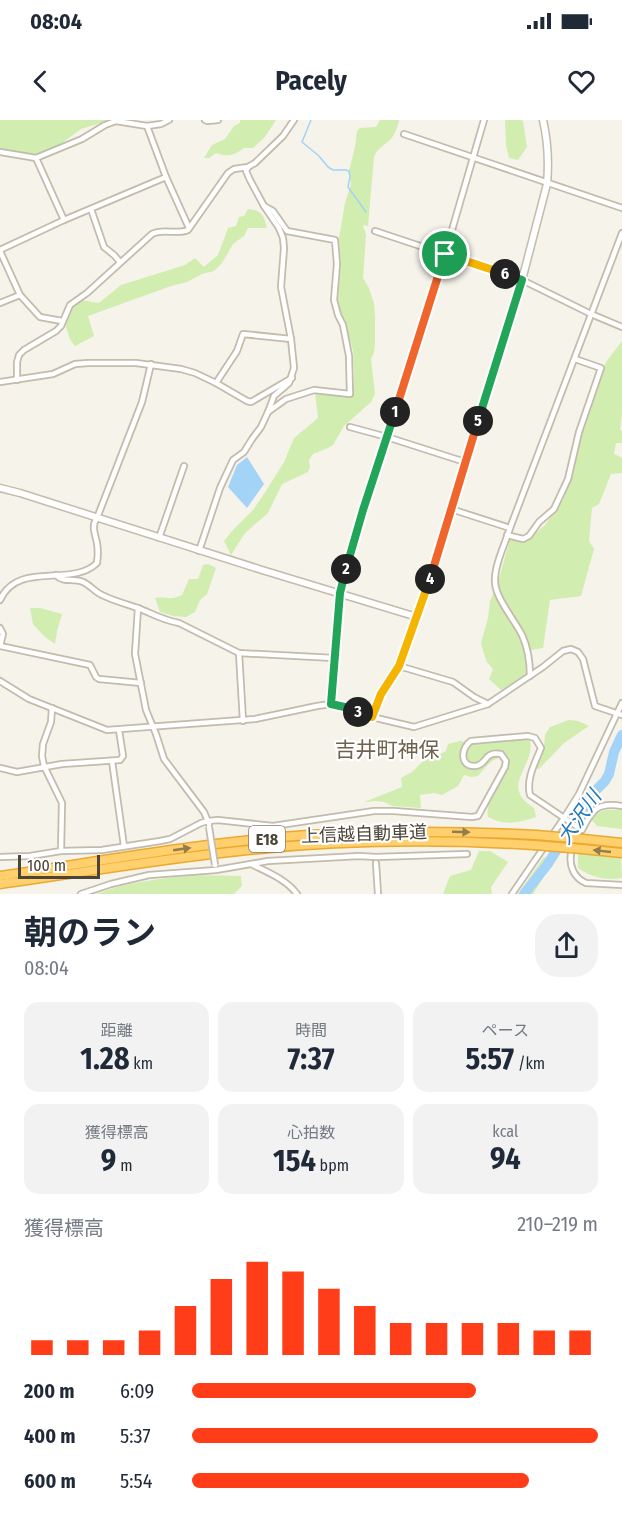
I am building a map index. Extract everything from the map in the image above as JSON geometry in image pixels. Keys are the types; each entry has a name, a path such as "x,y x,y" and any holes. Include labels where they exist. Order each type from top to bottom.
{"highway":[{"name":"上信越自動車道","path":"0,876 203,846 374,832 536,836 622,843"},
{"name":"上信越自動車道","path":"0,884 172,859 285,846 409,841 476,842 622,853"}],"street":[{"path":"0,152 36,158 82,139 116,121 147,126 169,120"},
{"path":"205,120 218,120"},
{"path":"17,380 17,362 20,355 61,326 70,304 87,293 152,234 158,231 183,232 189,228 228,173 255,163 283,136 294,120"},
{"path":"331,704 340,593 363,510 445,254 484,120"},
{"path":"372,717 381,694 399,666 417,617 522,280 548,182 548,140 543,120"},
{"path":"147,126 166,177 189,228"},
{"path":"404,134 622,208"},
{"path":"36,158 64,220"},
{"path":"199,551 220,488 233,460 244,452 261,427 274,396 292,378 294,368 281,286 283,238 250,180 246,171 248,167"},
{"path":"62,321 40,317 20,295 0,251 64,220 166,177"},
{"path":"264,206 273,211 287,231 335,240 337,264 334,300 343,326 349,356 350,384 350,394 314,390 286,399 268,412"},
{"path":"91,209 104,247 120,262"},
{"path":"375,231 522,280 622,327"},
{"path":"531,676 527,648 497,592 496,573 507,535 622,233"},
{"path":"0,303 20,295"},
{"path":"216,383 237,351 243,334 291,339"},
{"path":"507,535 523,539 529,537 539,522 554,509 568,479 579,432 601,368 575,359"},
{"path":"0,382 53,374 75,364 151,364 195,373 251,402 292,378"},
{"path":"0,600 5,591 17,582 28,578 84,572 97,563 94,522 142,402 151,364"},
{"path":"350,427 465,462"},
{"path":"159,538 184,466"},
{"path":"0,488 417,617"},
{"path":"451,509 510,528"},
{"path":"56,575 63,580 83,582 117,603 179,623 239,653 334,658"},
{"path":"138,608 135,648 146,710 164,759 204,812 215,868"},
{"path":"0,628 3,634 0,646 90,665 99,680 141,683"},
{"path":"0,681 29,699 107,730 243,721 331,704 414,727 488,704 568,649 578,652 582,659 594,704 620,714"},
{"path":"239,653 243,721"},
{"path":"399,666 453,682 488,704"},
{"path":"512,894 579,794 620,714 622,703"},
{"path":"52,708 51,722 43,744 42,756 44,766 62,802 61,851"},
{"path":"0,768 17,772 44,766 120,760 123,756 119,729"},
{"path":"0,857 30,856 61,851 102,850 170,839 218,820 273,826 374,811 478,816 505,767 506,761 501,754 494,753 490,754 480,765 466,764 463,760 467,744 471,741 528,736 535,738 541,748 529,781 530,795 582,830 591,812 612,804 622,806"},
{"path":"112,761 124,846"},
{"path":"81,894 148,875 293,859 467,854"},
{"path":"571,854 573,870 581,881 622,885"},
{"path":"376,863 378,894"},
{"path":"251,864 283,880 297,894"}],"green space":[{"path":"0,120 111,120 81,129 50,152 38,155 0,148"},
{"path":"240,120 276,120 265,137 253,148 244,148 230,155 216,153 209,158 204,158 212,145 225,139 234,126 240,123"},
{"path":"380,120 399,120 392,137 375,154 368,226 363,225 366,235 363,278 374,304 375,317 375,345 371,359 375,394 371,402 344,426 333,445 313,454 309,460 308,472 282,484 268,513 245,533 231,555 224,541 253,510 266,491 284,462 294,438 318,418 315,392 353,395 353,350 338,300 341,263 339,238 351,184 349,171 357,131 360,128 376,127"},
{"path":"505,120 523,121 527,147 518,160 509,158"},
{"path":"248,209 262,214 267,228 248,228 244,236 233,244 222,263 214,271 88,316 94,336 75,346 65,324 71,308 80,300 99,303 121,285 185,265 195,258 204,267 218,255 228,228 236,226 239,217 244,216"},
{"path":"622,341 620,430 622,431 622,443 616,443 614,454 622,458 622,473 611,474 599,504 592,508 589,541 594,549 581,596 550,600 543,648 526,651 528,674 501,690 489,679 493,669 487,662 481,643 490,601 510,539 526,541 545,525 563,500 573,474 581,434 606,362"},
{"path":"208,564 216,568 207,594 200,600 195,612 186,617 160,612 155,598 182,595 189,579 198,579 203,565"},
{"path":"30,608 40,608 62,614 55,644 33,624"},
{"path":"569,720 589,726 564,743 539,769 536,768 544,746 545,735 550,727"},
{"path":"526,738 530,741 530,750 518,784 519,792 524,800 534,808 536,817 512,823 500,822 488,817 490,801 506,771 509,757 495,759 478,776 464,775 458,786 442,795 434,793 420,795 421,808 392,806 376,801 364,802 402,787 401,778 412,772 426,758 435,757 446,751 448,744 460,741 473,744"},
{"path":"605,810 622,810 622,829 597,826 589,817"},
{"path":"479,851 490,851 508,862 491,887 492,894 443,894 450,876 471,870"},
{"path":"578,854 621,857 622,878 599,877 578,868"},
{"path":"544,857 553,862 533,894 518,894"},
{"path":"192,875 241,876 242,886 234,894 96,894 132,884"}],"water":[{"path":"247,457 264,484 247,508 228,487 237,465"}],"waterway":[{"path":"311,120 302,142 328,167 333,170 349,171 348,187 366,212"},
{"name":"大沢川","path":"524,894 547,865 593,793 605,781 622,735"}],"district":[{"name":"吉井町神保","path":"387,750"}],"route":[{"path":"445,254 522,280 432,573 399,666 381,694 372,717 331,704 340,593 363,510 445,254"}]}
